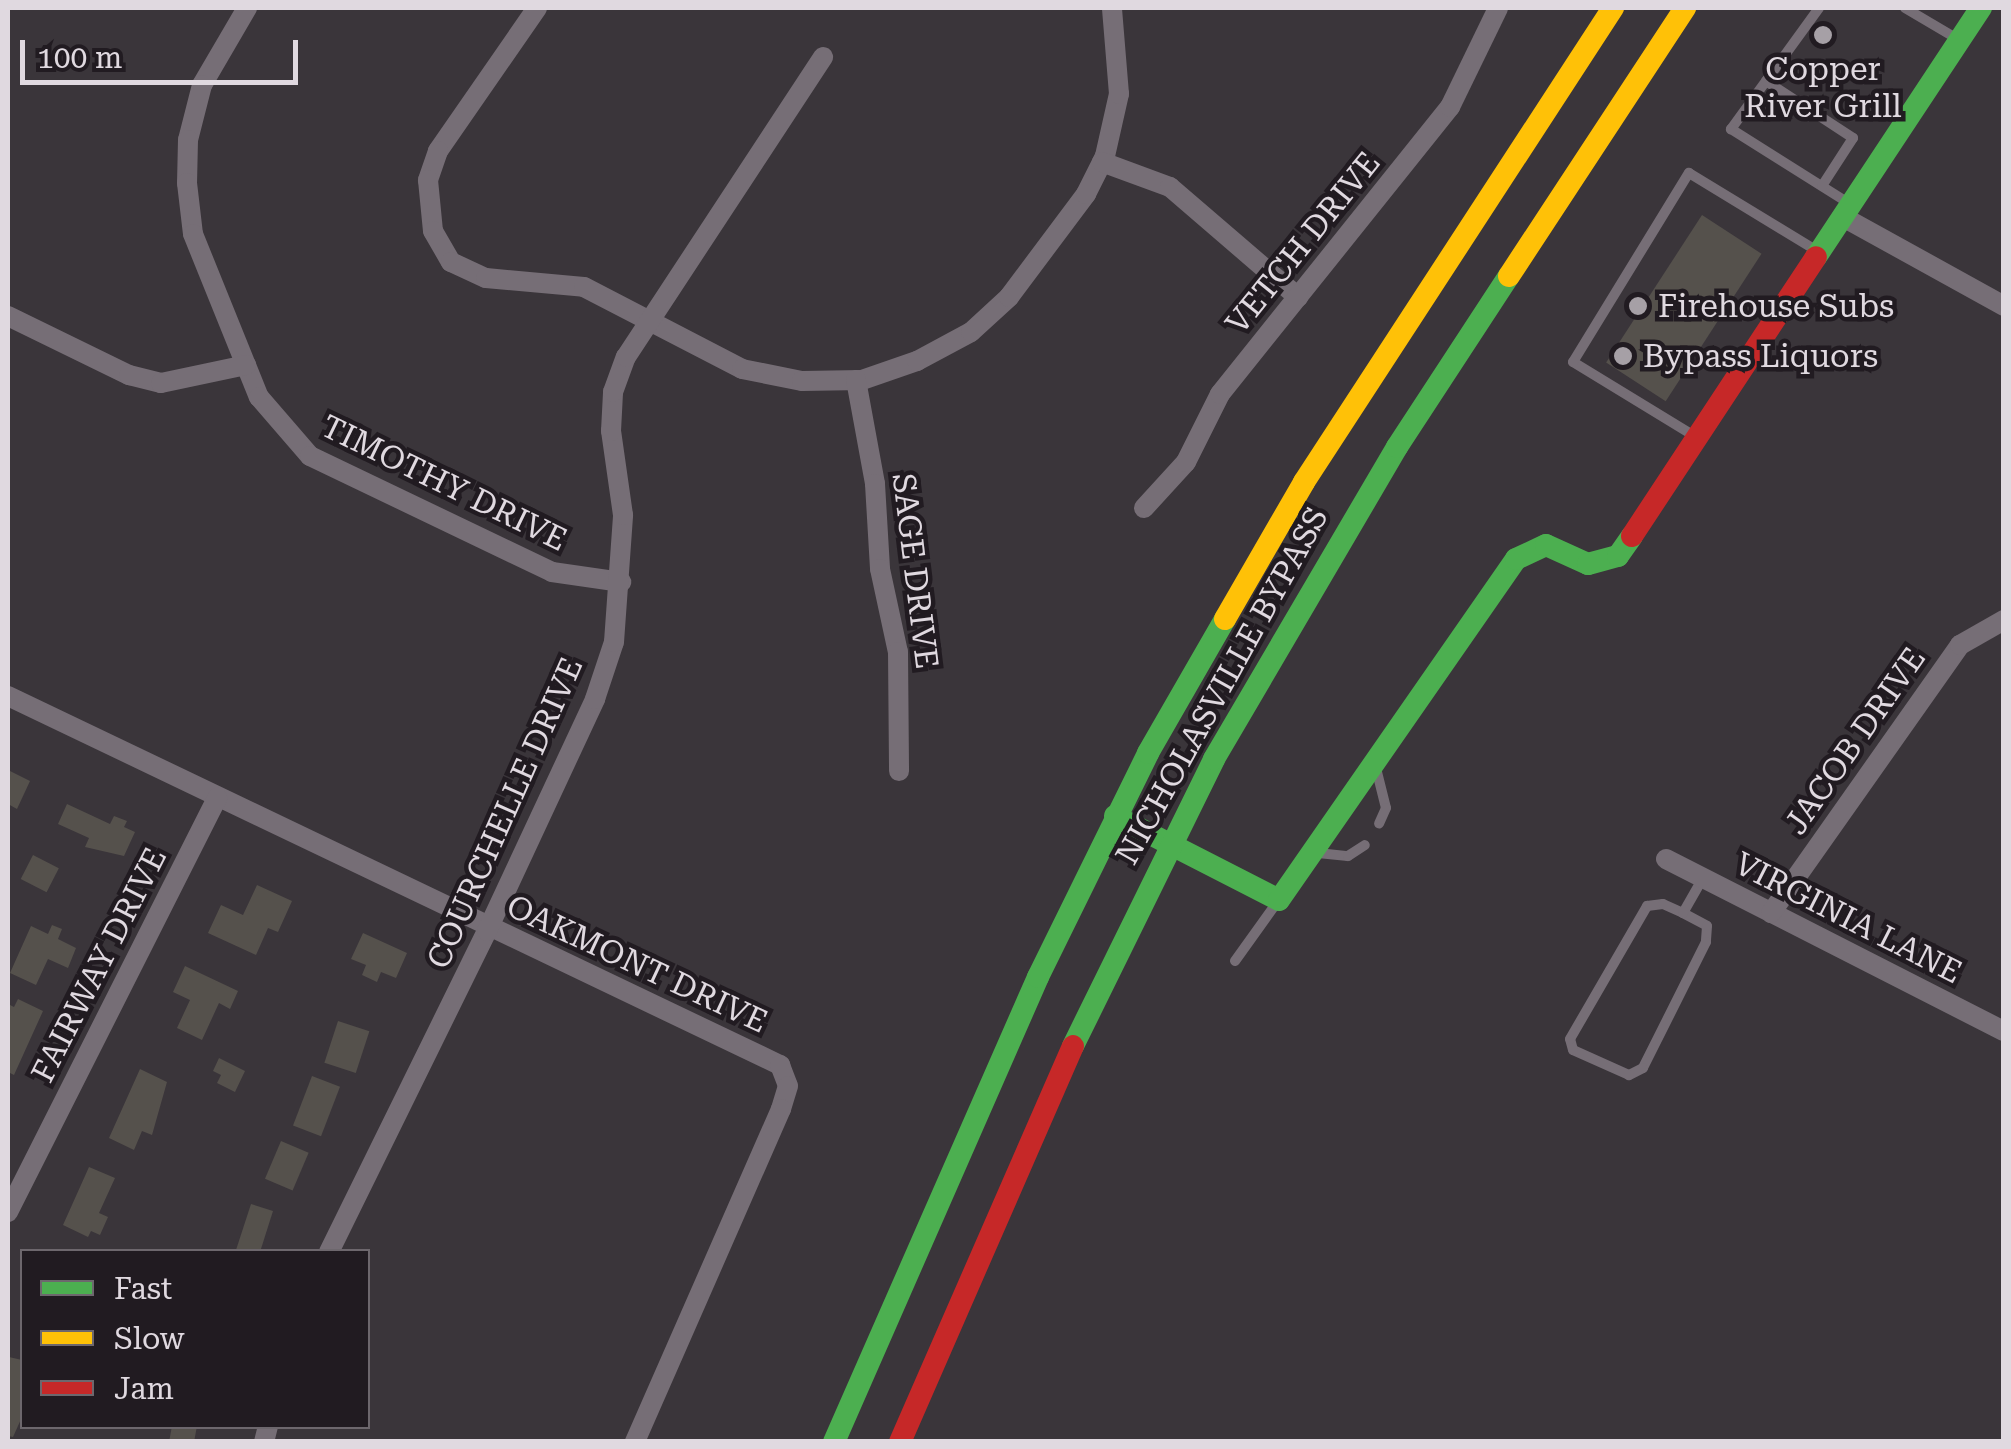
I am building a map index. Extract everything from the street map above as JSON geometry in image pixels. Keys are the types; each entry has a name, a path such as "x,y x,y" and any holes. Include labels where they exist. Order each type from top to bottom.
{"main road":[{"name":"NICHOLASVILLE BYPASS","path":"834,1442 1115,816 1304,482 1613,8"},
{"name":"NICHOLASVILLE BYPASS","path":"900,1442 1056,1081 1170,843 1355,514 1686,8"},
{"path":"1115,816 1278,900 1516,560 1546,545 1588,564 1618,556 1981,8"}],"street":[{"name":"TIMOTHY DRIVE","path":"247,8 202,84 188,140 187,183 193,234 246,365 282,430 310,456 552,572 621,582"},
{"path":"537,8 438,152 428,180 433,231 452,262 486,278 584,287 742,370 802,381 856,380 917,361 972,332 1009,297 1086,194 1102,162 1119,94 1116,9"},
{"name":"VETCH DRIVE","path":"1144,508 1186,462 1220,394 1450,107 1498,8"},
{"name":"COURCHELLE DRIVE","path":"330,1249 488,929 595,699 614,642 624,515 611,431 614,392 649,322 823,57"},
{"path":"1102,162 1170,187 1298,297"},
{"path":"1847,211 2004,306"},
{"path":"8,316 129,376 162,383 246,365"},
{"name":"SAGE DRIVE","path":"856,380 875,484 880,569 898,652 899,770"},
{"name":"JACOB DRIVE","path":"1771,914 1960,644 2004,620"},
{"name":"OAKMONT DRIVE","path":"8,696 488,929 759,1052 787,1078 781,1109 635,1442"},
{"name":"FAIRWAY DRIVE","path":"8,1212 217,798"},
{"name":"VIRGINIA LANE","path":"1666,859 2004,1031"}],"lane":[{"path":"1819,8 1731,130 1822,186 1847,211"},
{"path":"1905,8 1960,40"},
{"path":"1766,81 1854,138 1822,186"},
{"path":"1698,438 1572,362 1689,173 1820,252"},
{"path":"1374,763 1386,808 1379,824"},
{"path":"1312,851 1348,856 1365,845"},
{"path":"1684,914 1702,878"},
{"path":"1235,961 1278,900"},
{"path":"1663,904 1684,914 1707,926 1706,942 1643,1068 1629,1075 1573,1050 1570,1039 1646,906 1663,904"}],"building":[{"path":"1702,215 1762,254 1666,401 1606,363"},
{"path":"8,770 30,781 17,809 8,804"},
{"path":"67,804 110,824 114,816 127,821 124,827 135,832 124,856 85,847 89,838 58,824"},
{"path":"33,855 59,868 47,892 21,879"},
{"path":"257,885 292,901 278,932 268,928 256,955 208,933 221,905 243,915"},
{"path":"52,925 62,929 58,939 76,948 68,968 48,959 36,985 10,973 31,926 48,934"},
{"path":"363,933 407,953 396,978 381,972 377,982 362,975 366,965 351,959"},
{"path":"185,966 238,991 230,1009 219,1003 202,1040 177,1028 190,1000 173,992"},
{"path":"18,999 43,1011 14,1075 8,1072 8,1004 14,1007"},
{"path":"338,1021 369,1031 356,1073 324,1063"},
{"path":"219,1058 245,1071 235,1092 217,1083 221,1075 213,1071"},
{"path":"140,1069 167,1082 152,1135 142,1131 134,1150 109,1138"},
{"path":"312,1076 340,1087 321,1136 293,1125"},
{"path":"281,1141 309,1153 293,1190 265,1179"},
{"path":"89,1167 115,1178 99,1213 108,1217 100,1235 91,1231 88,1237 63,1225"},
{"path":"251,1204 273,1211 261,1249 236,1249"},
{"path":"9,1357 20,1360 20,1421 13,1437 8,1436"},
{"path":"171,1429 196,1429 194,1442 169,1442"}],"traffic: fast":[{"path":"1816,257 1981,8"},
{"path":"1073,1046 1214,759 1397,447 1509,276"},
{"path":"1115,816 1279,900 1516,559 1546,545 1588,564 1618,556 1632,536"},
{"path":"834,1442 1038,977 1148,753 1225,619"}],"traffic: slow":[{"path":"1225,619 1304,482 1613,8"},
{"path":"1509,276 1685,8"}],"traffic: jam":[{"path":"1632,536 1816,257"},
{"path":"900,1442 1073,1046"}],"place":[{"name":"Copper River Grill","path":"1823,35"},
{"name":"Firehouse Subs","path":"1638,306"},
{"name":"Bypass Liquors","path":"1623,356"}]}
